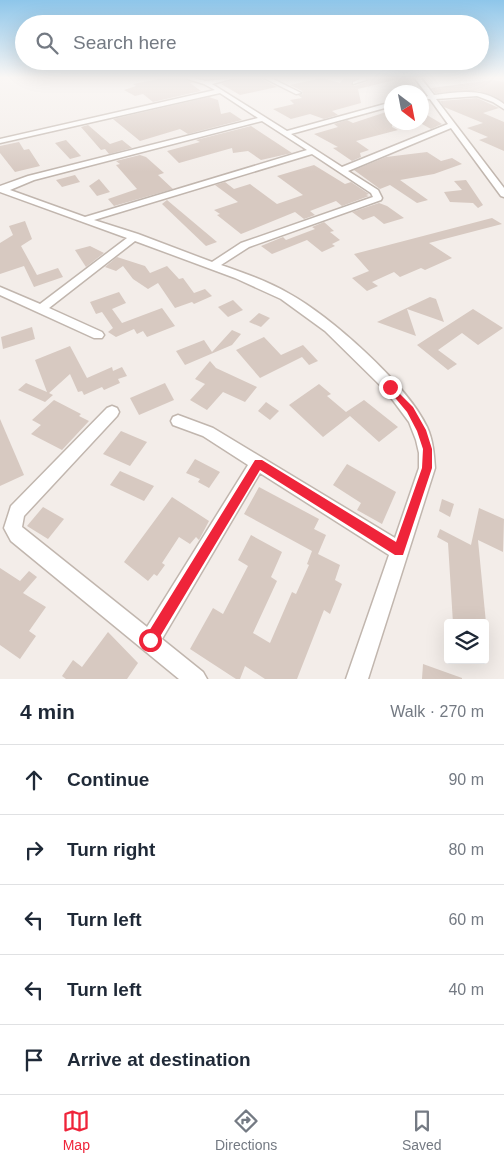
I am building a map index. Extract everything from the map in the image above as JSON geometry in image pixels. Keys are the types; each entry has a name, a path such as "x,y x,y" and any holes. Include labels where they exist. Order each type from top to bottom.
{"street":[{"path":"0,141 143,109"},
{"path":"212,266 245,245 378,198 374,192 342,170 248,109"},
{"path":"287,133 375,109"},
{"path":"440,109 504,194"},
{"path":"1,190 22,181 263,119"},
{"path":"342,170 452,125"},
{"path":"84,220 313,151"},
{"path":"1,190 135,236 279,292 311,312 360,356 410,410 421,430 428,449 427,468 357,679"},
{"path":"40,309 135,236"},
{"path":"0,291 98,335"},
{"path":"112,412 17,512 13,528 17,535 150,640 196,679"},
{"path":"178,421 208,432 399,551"},
{"path":"150,640 258,463"}],"building":[{"path":"158,109 220,109 221,114 230,112 242,120 188,134 180,129 140,141 113,119"},
{"path":"273,109 340,109 332,111 338,115 324,119 310,114 291,119"},
{"path":"448,109 497,109 483,113 504,122 504,151 479,140 488,137 467,128 483,123"},
{"path":"384,113 384,130 398,130 356,141 369,150 360,153 361,157 352,161 333,148 338,147 314,134 338,127 334,124 347,120 353,123"},
{"path":"429,116 442,124 431,129 429,128"},
{"path":"88,125 110,144 122,140 132,148 109,154 105,149 101,150 81,127"},
{"path":"251,126 292,153 261,160 248,151 233,153 232,148 179,163 167,151 200,142 196,140"},
{"path":"66,140 81,156 70,159 55,143"},
{"path":"19,142 24,150 29,149 40,166 15,172 0,153 0,146"},
{"path":"427,152 441,161 452,158 462,164 434,174 400,180 428,200 417,203 390,185 380,189 354,170 386,157"},
{"path":"140,155 146,157 164,173 158,175 173,189 114,206 108,199 137,189 116,165 120,164 116,161"},
{"path":"314,165 345,184 351,182 369,194 366,195 369,196 342,206 336,201 310,211 315,215 304,219 295,212 241,234 217,215 220,214 214,210 238,202 215,185 225,182 234,189 250,184 277,204 303,195 277,176"},
{"path":"75,175 80,182 62,187 56,180"},
{"path":"99,179 110,192 97,196 89,186"},
{"path":"466,180 483,205 478,208 473,203 450,202 444,192 462,190 454,181"},
{"path":"167,200 217,242 206,246 162,204"},
{"path":"379,203 387,206 404,218 384,224 374,216 363,220 352,212"},
{"path":"492,218 502,224 429,243 452,258 425,270 421,268 400,277 394,272 372,282 378,286 367,291 352,278 369,271 354,254"},
{"path":"25,221 32,239 21,246 37,275 58,268 63,277 34,287 24,266 0,274 0,243 13,235 9,226"},
{"path":"324,222 334,231 330,232 340,240 332,244 335,246 322,252 307,240 272,254 261,246 283,237 286,240 315,229 312,227"},
{"path":"90,246 104,253 86,267 75,250"},
{"path":"117,257 145,266 150,273 167,266 179,279 183,278 194,293 205,289 212,296 194,304 192,302 175,308 158,283 148,289 133,279 123,266 116,271 105,267"},
{"path":"119,292 126,303 112,309 122,323 162,308 175,326 147,337 143,331 137,334 134,329 116,337 108,332 113,328 102,312 96,314 90,302"},
{"path":"430,297 436,299 444,322 407,309 416,336 377,322"},
{"path":"233,300 243,310 228,317 218,307"},
{"path":"473,309 503,328 478,345 462,333 438,350 457,364 448,370 417,345"},
{"path":"259,313 270,318 261,327 249,322"},
{"path":"32,327 35,339 3,349 1,337"},
{"path":"232,330 241,334 232,345 185,365 176,351 204,340 212,352"},
{"path":"264,337 281,355 303,345 318,361 309,365 302,357 260,378 236,350"},
{"path":"70,346 87,378 112,367 113,371 122,367 127,376 118,379 120,383 104,390 102,387 84,395 82,391 78,392 70,374 49,393 53,395 45,402 18,390 26,383 47,392 35,360"},
{"path":"210,361 216,368 257,387 245,402 223,392 207,410 190,400 205,384 195,379"},
{"path":"165,383 174,400 139,415 130,398"},
{"path":"319,384 331,394 327,396 346,412 364,400 398,427 379,442 350,416 323,437 289,405"},
{"path":"54,400 81,414 79,416 89,421 62,450 31,434 41,425 32,420"},
{"path":"266,402 279,411 270,420 258,411"},
{"path":"0,419 24,475 0,486"},
{"path":"121,431 147,442 130,466 103,454"},
{"path":"195,459 220,472 209,488 198,482 200,479 186,473"},
{"path":"347,464 396,492 382,524 357,510 361,503 333,485"},
{"path":"120,471 154,486 144,501 110,485"},
{"path":"259,487 319,519 314,529 326,535 318,554 340,565 335,580 342,584 330,614 324,610 297,679 265,679 245,666 240,679 236,679 190,649 213,608 223,614 248,566 238,560 251,535 282,552 271,577 277,581 253,633 270,643 292,592 296,594 309,565 307,564 312,551 244,514"},
{"path":"172,497 209,521 199,540 196,537 190,544 179,537 162,563 165,565 157,576 154,574 148,581 124,562"},
{"path":"442,499 454,504 450,517 439,511"},
{"path":"43,507 64,519 48,539 27,526"},
{"path":"479,508 504,519 503,552 478,540 486,619 453,619 448,543 437,537 440,529 471,545"},
{"path":"0,568 20,581 29,571 37,577 23,593 46,607 29,631 36,636 20,659 0,645"},
{"path":"108,632 138,663 127,679 66,679 62,676 73,660 82,667"},
{"path":"423,664 462,678 462,679 422,679"}],"route":[{"path":"150,640 258,463 399,551 427,468 428,449 421,430 410,410 390,387"}]}
